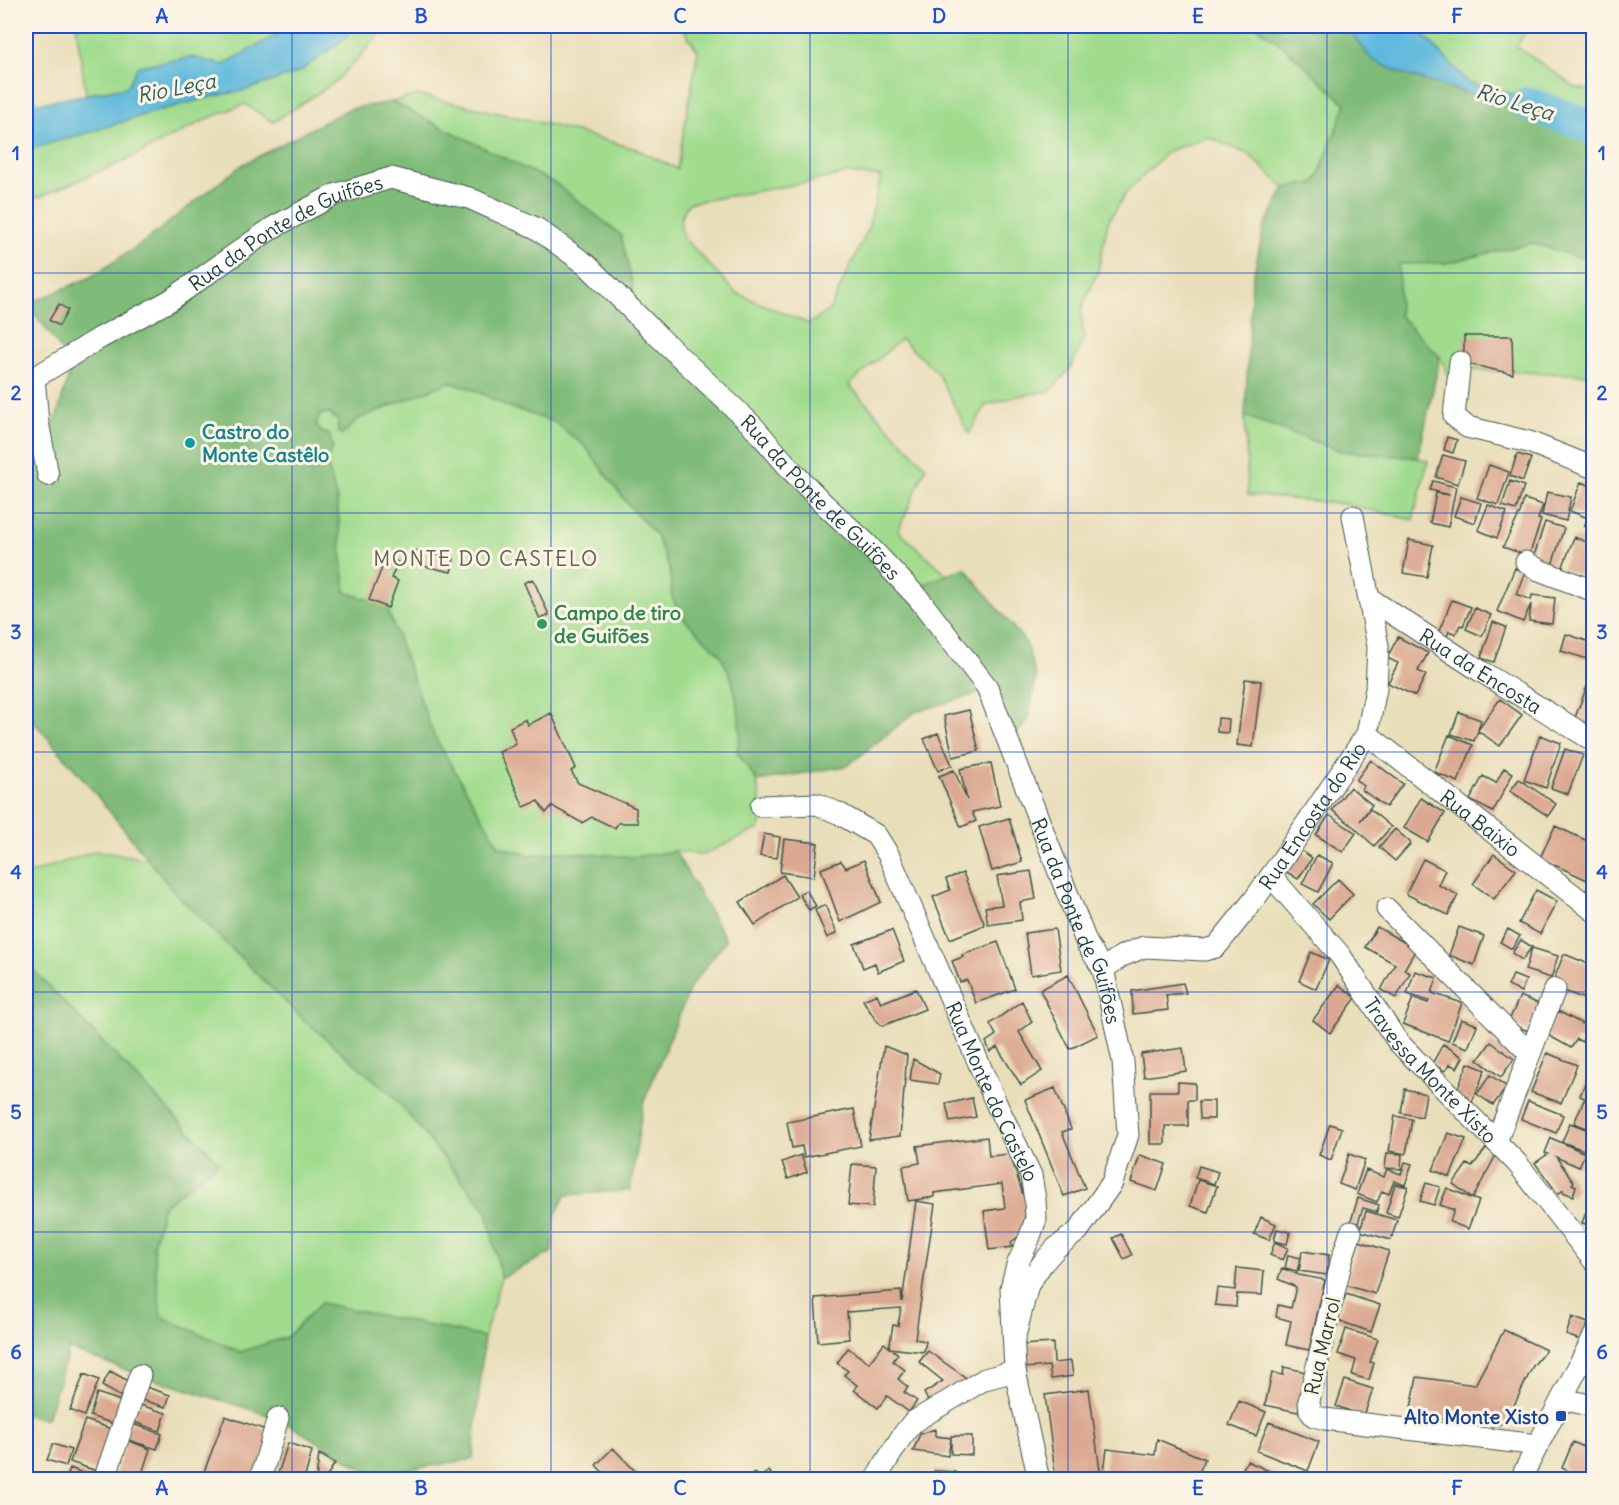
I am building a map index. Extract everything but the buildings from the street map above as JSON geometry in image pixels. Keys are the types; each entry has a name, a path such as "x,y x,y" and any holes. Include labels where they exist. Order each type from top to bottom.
{"street":[{"name":"Rua da Ponte de Guifões","path":"30,379 169,300 272,228 334,195 391,178 469,198 536,228 587,264 659,337 752,425 792,471 866,543 919,599 987,687 1087,944 1102,969 1123,1060 1128,1134 1112,1183 1078,1231 1056,1248 1028,1285 1014,1340"},
{"path":"1460,362 1454,416 1467,427 1528,442 1593,468"},
{"path":"30,379 48,475"},
{"name":"Rua Encosta do Rio","path":"1102,969 1122,956 1144,948 1204,950 1216,947 1271,876 1367,734 1376,689 1378,646 1353,516"},
{"path":"1526,562 1539,570 1593,591"},
{"name":"Rua da Encosta","path":"1370,599 1593,741"},
{"name":"Rua Baixio","path":"1367,734 1593,911"},
{"name":"Rua Monte do Castelo","path":"761,807 817,804 840,814 876,835 889,856 996,1103 1031,1175 1036,1219 1017,1265 1011,1288 1015,1371 1039,1479"},
{"name":"Travessa Monte Xisto","path":"1271,876 1340,955 1398,1042 1517,1163 1593,1261"},
{"path":"1387,909 1530,1054"},
{"path":"1496,1142 1555,989"},
{"name":"Rua Marrol","path":"1351,1232 1342,1259 1309,1401 1310,1411 1314,1416 1537,1445"},
{"path":"1520,1479 1593,1336"},
{"path":"875,1479 913,1422 985,1380 1015,1371"},
{"path":"104,1479 140,1375"},
{"path":"1562,1399 1593,1406"},
{"path":"260,1479 278,1418"}],"green space":[{"path":"76,26 292,26 222,66 192,57 127,87 86,94"},
{"path":"352,26 381,26 375,40 334,83 273,122 245,104 211,117 122,162 39,197 26,198 26,150 146,114 246,90 299,72 347,37"},
{"path":"681,26 1256,26 1282,45 1346,104 1316,183 1285,188 1248,154 1208,137 1168,151 1125,194 1108,222 1098,271 1081,311 1084,337 1070,369 1050,391 1018,396 986,405 969,434 937,372 901,339 849,385 926,467 898,531 948,575 905,592 642,327 556,184 392,102 419,95 551,125 636,149 677,169 698,51","holes":["848,173 881,177 868,229 830,309 809,324 736,293 685,239 681,229 681,216 689,203"]},
{"path":"1256,26 1341,26 1351,32 1372,60 1404,74 1593,132 1593,261 1532,243 1446,263 1399,264 1399,315 1440,357 1418,458 1341,451 1245,416 1252,281 1264,227 1285,188 1316,182 1346,104 1282,45"},
{"path":"1415,26 1530,26 1516,46 1577,88 1593,91 1593,132 1569,123 1578,110 1469,83"},
{"path":"392,102 556,184 621,235 642,327 904,592 965,568 1026,643 1036,677 1028,721 1008,742 987,687 975,694 915,712 847,766 757,781 737,752 740,734 738,706 732,679 720,654 680,615 672,597 670,570 656,535 627,503 585,446 554,422 507,406 473,389 449,382 358,419 342,435 338,431 338,420 329,413 320,415 316,424 321,432 329,434 333,448 326,460 337,500 345,592 386,605 433,734 499,846 529,855 562,852 633,857 675,851 726,940 691,986 643,1104 630,1190 566,1195 555,1215 552,1252 501,1278 487,1211 394,1097 301,1017 175,893 86,782 26,713 26,563 30,562 31,467 55,422 72,365 28,304 91,277 144,242 242,165 349,109"},
{"path":"1532,243 1593,261 1593,375 1469,370 1449,375 1440,357 1399,315 1398,264 1446,263"},
{"name":"Campo de tiro de Guifões","path":"449,382 473,389 507,406 555,422 585,446 627,503 656,535 670,570 672,597 720,654 732,679 738,706 740,734 737,752 757,781 763,820 759,829 702,855 675,851 633,857 562,852 529,855 499,846 433,734 386,605 345,592 337,500 321,432 316,424 320,414 329,413 338,421 338,430 342,435 358,419"},
{"path":"1245,416 1341,451 1418,458 1428,461 1413,520 1345,504 1248,495"},
{"path":"95,851 149,859 175,893 301,1017 394,1097 487,1211 501,1278 484,1337 321,1303 287,1337 240,1352 160,1316 153,1245 163,1206 219,1162 26,963 26,875"},
{"path":"26,963 219,1162 163,1206 153,1245 161,1316 240,1352 287,1337 321,1303 484,1337 473,1459 373,1475 278,1418 140,1375 69,1349 47,1419 26,1415"}],"water":[{"path":"292,26 352,26 347,37 299,72 246,90 146,114 26,150 26,108 35,104 127,87 138,66 192,57 223,65"},
{"path":"1341,26 1415,26 1469,83 1579,111 1569,123 1403,74 1372,60 1351,32"}],"waterway":[{"path":"26,88 39,110"},
{"name":"Rio Leça","path":"1528,104 1594,127"}],"place":[{"name":"Castro do Monte Castêlo","path":"190,443"},
{"name":"Campo de tiro de Guifões","path":"542,624"},
{"name":"Alto Monte Xisto","path":"1561,1416"}],"district":[{"name":"MONTE DO CASTELO","path":"486,558"}]}
